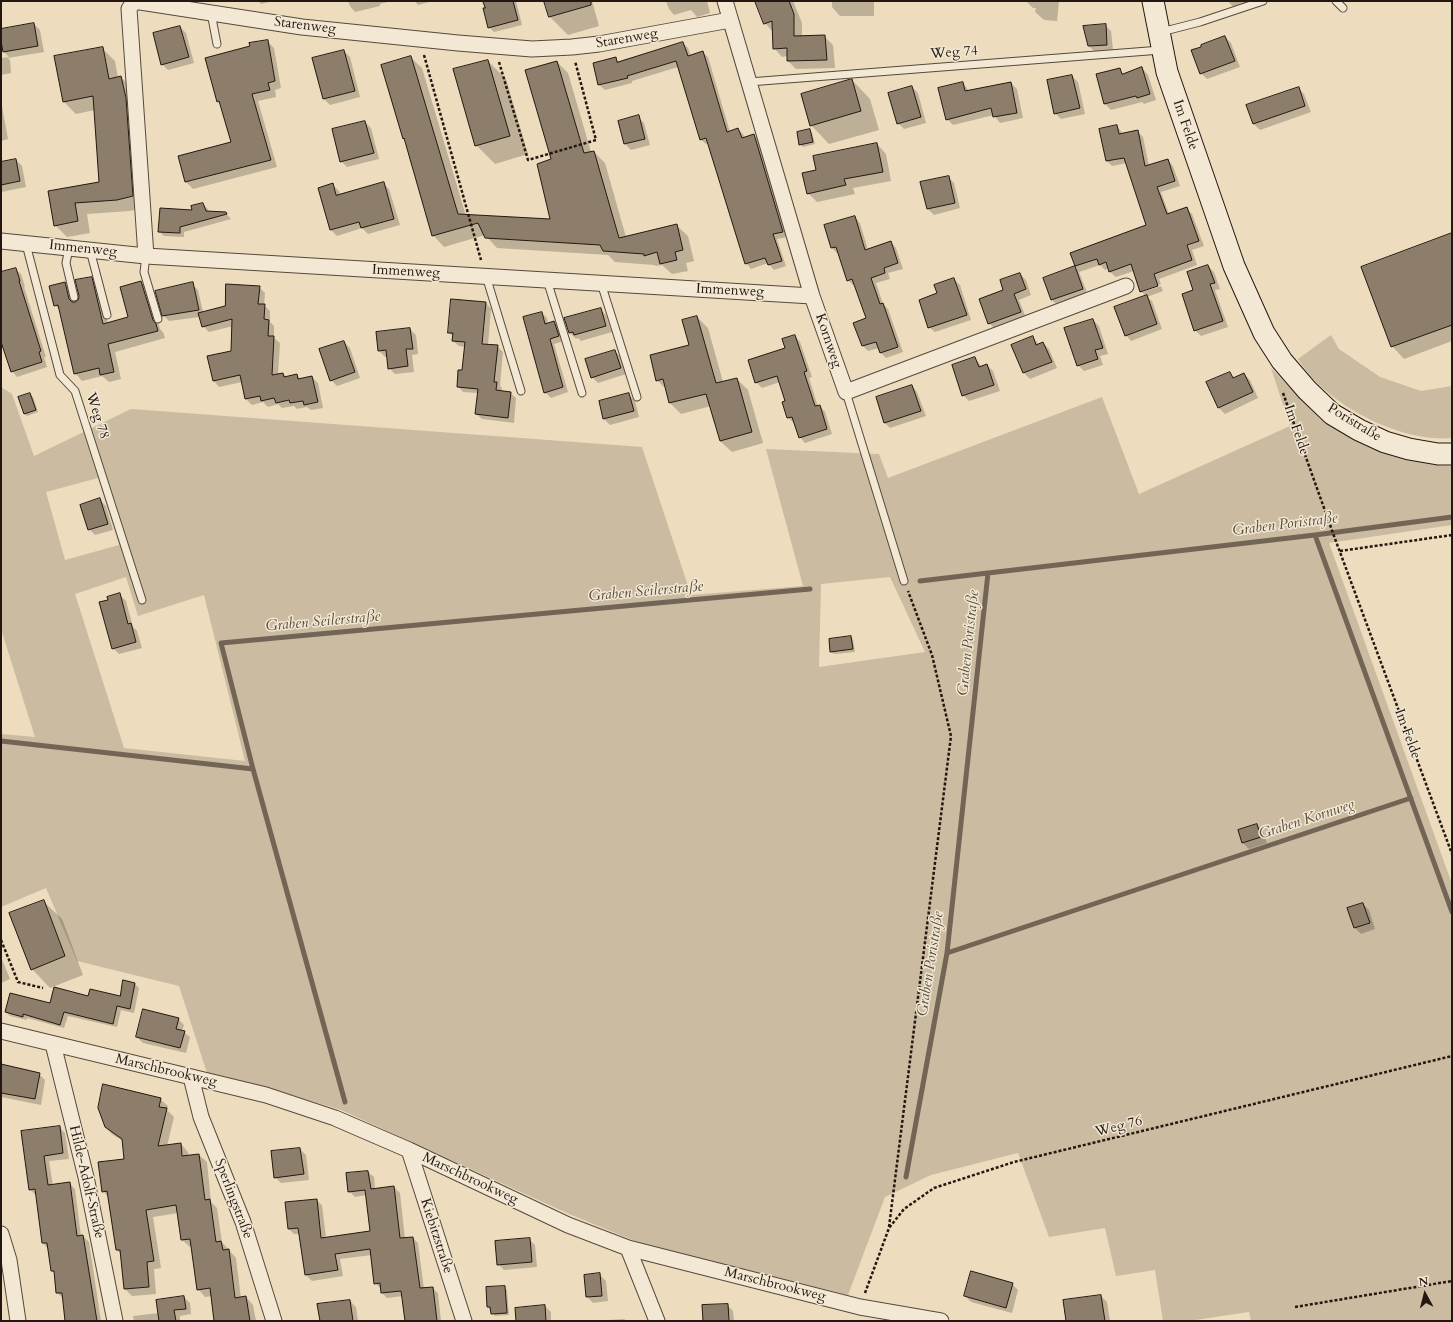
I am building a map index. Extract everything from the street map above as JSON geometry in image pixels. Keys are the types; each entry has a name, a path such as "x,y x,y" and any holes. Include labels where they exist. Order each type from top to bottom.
{"main road":[{"name":"Im Felde","path":"1153,1 1167,72 1234,266 1264,334"},
{"name":"Poristraße","path":"1264,334 1287,367 1307,390 1332,414 1359,430 1391,444 1409,450 1438,454 1452,454"}],"street":[{"name":"Starenweg","path":"146,256 129,9 134,1 302,27 532,49 599,44 730,20"},
{"name":"Kornweg","path":"725,1 812,296 846,392"},
{"name":"Immenweg","path":"1,241 146,256 812,296"},
{"path":"846,392 1126,286"},
{"name":"Marschbrookweg","path":"1,1031 266,1095 335,1118 409,1150 568,1225 628,1248 860,1307 883,1316 941,1321"},
{"name":"Hilde-Adolf-Straße","path":"53,1044 86,1177 115,1321"},
{"name":"Sperlingstraße","path":"191,1077 201,1117 244,1222 274,1321"},
{"name":"Kiebitzstraße","path":"409,1150 464,1321"},
{"path":"1,1234 9,1260 18,1321"},
{"path":"628,1248 657,1321"}],"lane":[{"name":"Weg 74","path":"748,82 1161,41 1200,22 1262,1"},
{"path":"1336,1 1343,8"},
{"path":"211,13 217,44"},
{"name":"Weg 78","path":"26,244 60,375 75,392 142,600"},
{"path":"68,248 66,263 74,297"},
{"path":"90,250 108,315"},
{"path":"146,256 144,272 158,319"},
{"path":"486,276 521,391"},
{"path":"547,280 582,393"},
{"path":"601,283 637,397"},
{"path":"846,392 904,581"}],"path":[{"path":"419,39 486,276"},
{"path":"495,46 528,160 596,140 572,47"},
{"name":"Im Felde","path":"1282,390 1328,522 1452,854"},
{"path":"1340,551 1452,535"},
{"path":"889,1228 951,736 932,655 904,581"},
{"path":"1,940 18,982 44,988"},
{"name":"Weg 76","path":"860,1307 889,1228 904,1209 934,1188 1014,1162 1452,1056"},
{"path":"1295,1307 1452,1281"}],"shaded area":[{"path":"1331,335 1339,349 1380,377 1421,391 1452,386 1452,438 1432,438 1410,434 1388,427 1345,405 1326,391 1310,376 1298,359"},
{"path":"1271,368 1321,420 1353,440 1399,457 1440,466 1452,466 1452,525 1329,543 1452,884 1452,1321 1251,1321 1249,1312 1188,1321 1163,1321 1155,1270 1116,1276 1105,1228 1049,1237 1018,1153 931,1175 885,1197 848,1295 642,1244 569,1214 341,1110 269,1088 207,1073 179,986 77,961 46,888 1,907 1,734 35,737 1,629 1,387 12,394 34,456 131,409 642,447 691,595 803,586 766,449 879,454 888,478 1102,397 1139,494 1290,426","holes":["98,478 119,545 65,560 46,492","126,577 138,616 204,595 245,761 124,748 75,594","890,577 925,652 819,667 821,584"]}],"building":[{"path":"483,1 513,1 518,20 488,28 483,8 485,8"},
{"path":"544,1 591,1 591,5 549,17"},
{"path":"755,1 789,1 794,14 794,36 825,35 827,60 787,61 787,48 773,49 772,21 764,24"},
{"path":"34,23 38,46 3,52 1,29"},
{"path":"1106,24 1107,45 1088,46 1083,26"},
{"path":"180,26 189,57 161,65 153,33"},
{"path":"1225,36 1235,61 1200,74 1191,50"},
{"path":"268,40 275,81 268,83 270,90 252,94 271,160 185,182 178,156 231,142 219,101 217,102 205,58 250,46 249,43"},
{"path":"683,42 688,56 703,51 727,132 738,128 742,138 754,134 783,232 773,234 782,261 768,265 765,258 745,264 706,138 700,140 676,61 627,76 628,78 598,85 593,63 616,57 617,62"},
{"path":"103,47 109,79 121,76 126,98 133,196 117,200 75,203 78,221 54,226 48,191 99,182 93,96 63,102 54,56"},
{"path":"344,50 355,91 323,99 312,58"},
{"path":"411,56 458,214 550,219 537,164 551,159 525,70 557,61 584,153 594,151 619,238 677,224 683,250 675,252 677,260 660,264 657,252 644,256 644,254 603,251 600,245 485,238 478,223 432,236 381,65"},
{"path":"488,60 510,136 475,146 453,69"},
{"path":"1142,67 1150,94 1104,104 1096,74 1120,68 1122,74"},
{"path":"1072,75 1080,108 1054,114 1047,80"},
{"path":"852,79 861,111 810,126 801,94"},
{"path":"963,82 965,91 1011,82 1017,113 993,117 991,108 946,120 938,88"},
{"path":"912,86 921,117 897,124 888,93"},
{"path":"1299,87 1305,106 1253,124 1246,105"},
{"path":"639,115 645,139 624,144 618,121"},
{"path":"365,121 374,153 340,162 332,129"},
{"path":"1117,125 1119,134 1138,130 1145,166 1168,159 1175,181 1157,187 1167,214 1187,207 1199,241 1187,245 1192,260 1154,274 1158,286 1140,292 1131,264 1109,272 1106,262 1099,265 1097,259 1075,266 1070,253 1146,225 1124,158 1106,161 1099,129"},
{"path":"810,129 813,142 799,145 797,132"},
{"path":"877,143 883,172 844,179 846,185 807,194 802,173 816,170 813,156"},
{"path":"16,159 20,181 1,185 1,162"},
{"path":"949,176 955,203 927,209 920,182"},
{"path":"384,182 394,219 361,228 359,222 330,230 318,188 333,183 336,195"},
{"path":"203,203 206,211 226,212 227,214 180,227 180,233 158,232 160,208 192,210 191,206"},
{"path":"855,216 865,250 891,241 898,263 884,268 885,273 871,278 880,304 883,303 898,347 880,353 876,342 862,346 853,323 866,318 852,279 847,281 836,247 831,248 824,225"},
{"path":"1452,233 1452,325 1391,347 1361,267"},
{"path":"1208,265 1215,283 1210,284 1223,321 1194,331 1182,294 1193,290 1187,272"},
{"path":"1075,266 1083,289 1051,300 1043,278"},
{"path":"16,268 41,351 39,352 42,362 11,372 1,342 1,272"},
{"path":"1020,273 1026,289 1014,294 1021,312 988,324 979,299 1003,290 1000,280"},
{"path":"92,277 103,324 128,317 120,287 141,281 158,331 108,344 114,372 100,375 99,368 74,374 58,305 54,306 49,286 65,282 69,299 72,302 75,302 78,300 79,296 75,280"},
{"path":"954,278 967,315 928,328 919,300 937,293 934,285"},
{"path":"193,282 199,310 162,316 155,291"},
{"path":"226,284 260,286 258,304 265,304 264,319 269,320 268,336 274,336 272,375 283,373 284,377 297,374 298,379 312,376 318,402 304,405 303,401 290,403 289,400 276,403 274,398 261,401 260,396 245,399 240,375 213,381 207,356 231,351 232,319 202,327 198,313 225,306"},
{"path":"1147,295 1157,324 1125,336 1114,307"},
{"path":"451,299 486,302 482,344 498,345 494,382 497,382 496,390 511,392 508,418 475,414 478,389 457,387 458,370 462,370 465,342 452,341 453,333 448,333"},
{"path":"601,308 606,326 574,335 573,332 569,333 564,318"},
{"path":"542,312 545,324 554,321 559,336 550,339 563,387 544,393 523,317"},
{"path":"697,316 716,383 737,378 752,432 720,441 706,394 669,403 663,379 656,381 650,355 689,345 682,320"},
{"path":"1093,319 1103,348 1095,350 1098,359 1077,366 1064,328"},
{"path":"410,328 413,349 406,349 408,366 388,369 386,350 378,351 376,332"},
{"path":"795,335 807,371 804,372 815,406 820,405 827,429 799,438 792,417 787,418 782,402 785,401 777,376 755,383 748,360 785,348 782,339"},
{"path":"1033,336 1036,345 1043,342 1052,362 1023,373 1011,345"},
{"path":"344,341 355,372 330,381 319,349"},
{"path":"615,350 621,368 591,378 585,359"},
{"path":"975,357 979,367 987,364 994,385 962,396 952,365"},
{"path":"1230,372 1233,378 1244,373 1253,392 1218,408 1206,382"},
{"path":"912,385 921,411 884,423 876,397"},
{"path":"30,393 36,410 24,414 18,397"},
{"path":"629,393 634,411 603,419 599,401"},
{"path":"100,498 108,524 88,530 80,505"},
{"path":"120,593 128,624 131,623 136,642 112,649 99,602 108,600 107,597"},
{"path":"851,636 853,649 830,652 829,639"},
{"path":"1257,824 1261,837 1242,843 1238,830"},
{"path":"44,900 65,956 31,970 9,913"},
{"path":"1363,903 1370,923 1354,928 1347,908"},
{"path":"123,980 135,983 130,1009 117,1006 113,1024 64,1012 60,1025 23,1014 23,1017 5,1012 10,993 50,1003 54,987 88,996 90,989 120,996"},
{"path":"143,1009 179,1018 176,1029 185,1031 180,1048 136,1037"},
{"path":"1,1064 40,1073 35,1099 1,1093"},
{"path":"103,1084 161,1098 159,1107 167,1108 158,1146 181,1143 182,1156 199,1154 205,1200 210,1199 216,1242 221,1241 223,1250 229,1249 235,1298 246,1296 250,1321 214,1321 210,1288 197,1290 190,1239 181,1240 176,1205 146,1210 154,1261 147,1262 149,1287 124,1289 120,1250 116,1250 107,1191 102,1192 98,1162 124,1159 122,1139 105,1127 98,1108"},
{"path":"60,1126 63,1153 44,1156 48,1185 70,1182 77,1236 83,1235 97,1321 65,1321 62,1293 56,1293 54,1271 51,1271 47,1243 42,1243 35,1189 29,1190 21,1131"},
{"path":"300,1148 304,1174 274,1178 271,1151"},
{"path":"368,1171 371,1189 394,1186 400,1238 413,1237 420,1288 433,1287 437,1321 405,1321 401,1291 381,1293 380,1283 374,1284 370,1249 335,1254 338,1270 305,1275 298,1228 288,1229 285,1202 317,1199 321,1238 370,1231 365,1190 348,1192 346,1173"},
{"path":"530,1238 532,1262 497,1265 495,1241"},
{"path":"971,1271 1013,1283 1006,1308 964,1296"},
{"path":"600,1273 602,1296 586,1297 584,1275"},
{"path":"505,1286 507,1313 491,1314 490,1307 487,1307 486,1287"},
{"path":"1101,1295 1105,1321 1066,1321 1063,1300"},
{"path":"184,1296 186,1309 174,1310 176,1321 159,1321 156,1300"},
{"path":"350,1300 353,1321 320,1321 317,1304"},
{"path":"728,1304 729,1321 703,1321 702,1305"},
{"path":"545,1305 546,1321 516,1321 515,1308"}],"waterway":[{"name":"Graben Poristraße","path":"906,1177 947,953 988,573 1315,535 1452,517"},
{"name":"Graben Kornweg","path":"1315,535 1452,912"},
{"name":"Graben Seilerstraße","path":"920,581 988,573"},
{"name":"Graben Seilerstraße","path":"1,741 253,769 221,643 810,589"},
{"path":"253,769 345,1102"},
{"name":"Graben Kornweg","path":"947,953 1411,798"}]}
